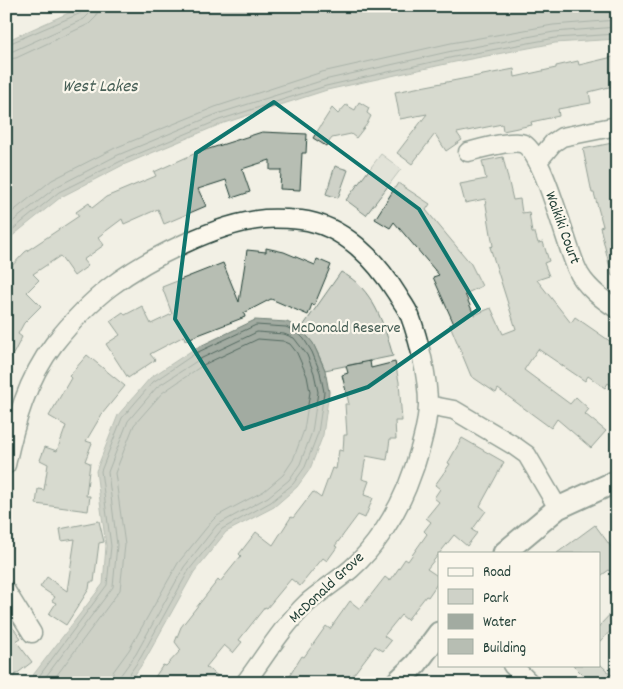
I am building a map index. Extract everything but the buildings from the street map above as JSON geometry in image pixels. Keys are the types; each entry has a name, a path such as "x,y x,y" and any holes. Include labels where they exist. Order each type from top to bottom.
{"street":[{"path":"538,161 553,143 562,137 617,126"},
{"name":"Waikiki Court","path":"468,152 514,142 524,144 538,161 577,271 590,287 617,309"},
{"name":"McDonald Grove","path":"6,465 14,427 30,383 53,346 80,315 109,288 143,264 187,242 233,226 265,219 303,220 332,229 360,248 387,278 409,314 423,360 428,405 418,455 407,488 386,526 352,568 307,604 280,633 245,683"},
{"path":"428,405 454,410 513,444 527,455 558,508"},
{"path":"505,552 558,508 617,480"},
{"path":"6,591 32,633"},
{"path":"396,683 414,674 438,635"},
{"path":"513,666 530,683"}],"highlighted area":[{"path":"274,102 419,209 479,309 368,387 243,429 175,319 196,153"}],"green space":[{"path":"381,154 401,169 366,215 346,200"},
{"path":"335,166 348,170 338,198 326,194"},
{"name":"McDonald Reserve","path":"341,272 361,287 376,308 393,356 325,370 312,343 301,329"}],"water":[{"name":"West Lakes","path":"84,6 617,6 617,39 555,43 455,62 327,90 221,124 123,165 61,197 6,241 6,41"},
{"path":"255,320 287,322 301,329 313,343 325,370 329,392 323,435 310,469 297,487 274,507 226,532 194,572 145,660 129,683 27,683 103,584 106,546 96,471 118,415 150,378 194,349"}]}
